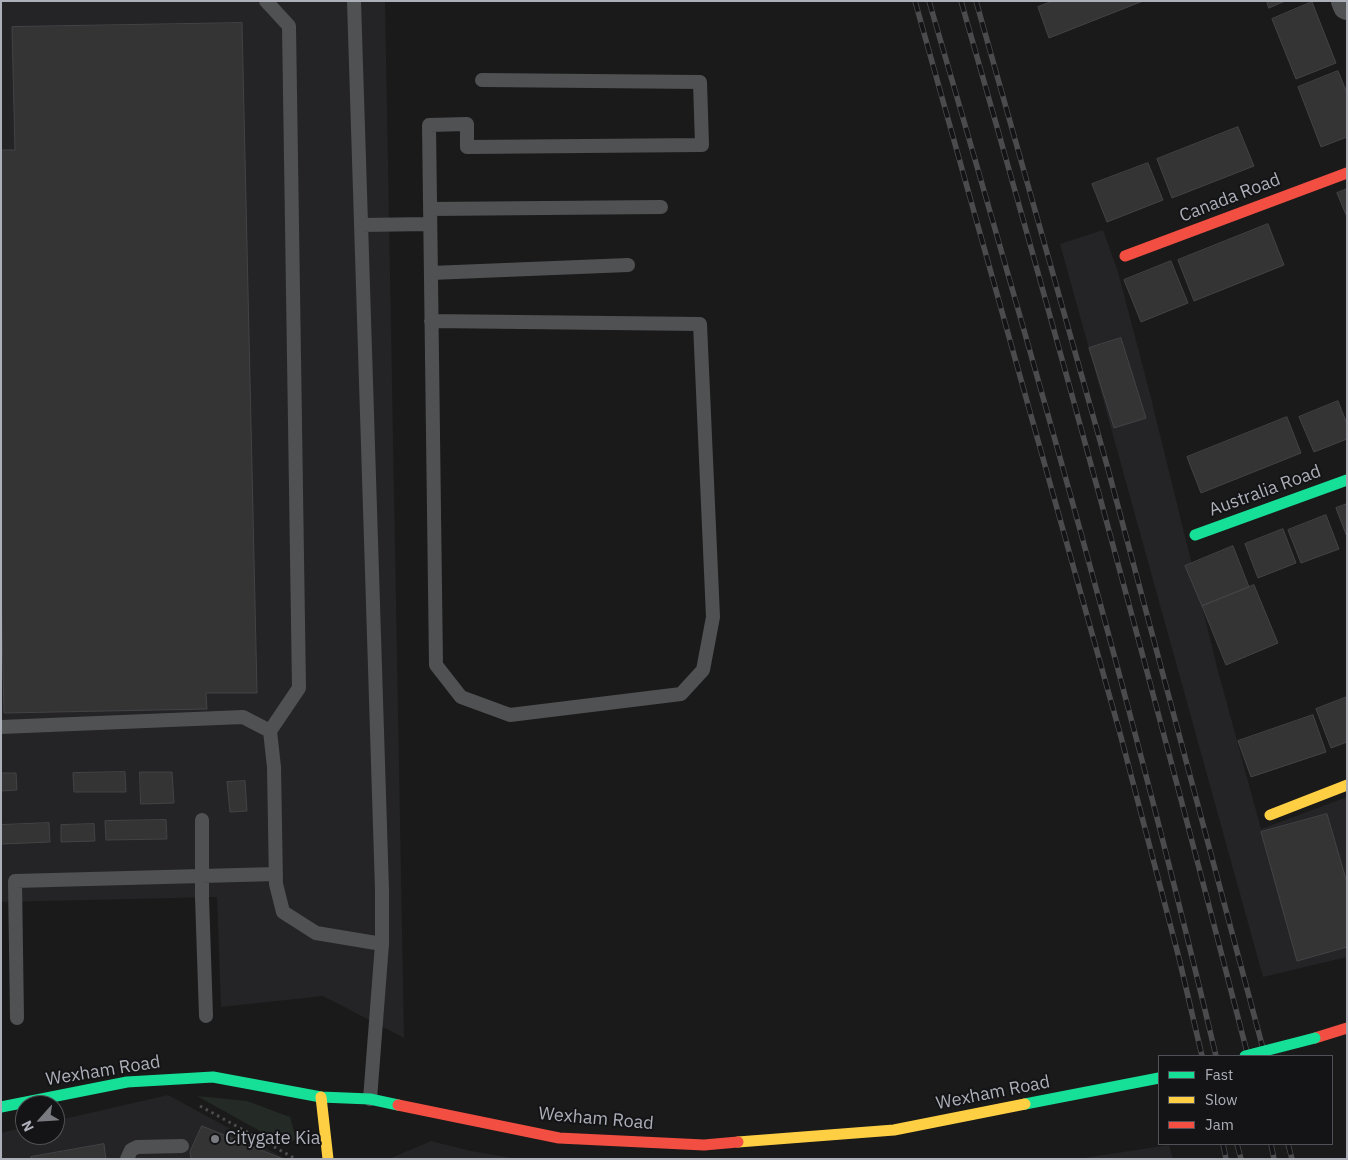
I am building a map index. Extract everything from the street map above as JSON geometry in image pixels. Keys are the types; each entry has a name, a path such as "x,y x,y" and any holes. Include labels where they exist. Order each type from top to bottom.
{"street":[{"path":"1345,1 1347,6"},
{"name":"Canada Road","path":"1125,256 1347,173"},
{"name":"Australia Road","path":"1195,535 1347,480"},
{"path":"1270,815 1347,786"},
{"path":"1248,1055 1347,1028"},
{"name":"Wexham Road","path":"1,1107 127,1082 212,1077 321,1097 370,1099 559,1138 704,1145 894,1130 1158,1078"},
{"path":"321,1097 328,1159"}],"lane":[{"path":"266,1 289,26 299,688 270,730 274,767 276,874 283,912 316,934 382,944"},
{"path":"354,1 382,944 370,1099"},
{"path":"431,321 700,324 713,617 703,670 681,694 510,715 461,698 436,665 431,321 429,125 467,124 468,147 702,145 700,82 482,80"},
{"path":"430,209 661,207"},
{"path":"361,225 430,224"},
{"path":"431,273 628,266"},
{"path":"1,727 243,717 270,730"},
{"path":"202,820 206,1016"},
{"path":"17,1018 15,881 276,874"},
{"path":"127,1159 131,1150 137,1147 182,1146"}],"path":[{"path":"194,1103 296,1159"}],"shaded area":[{"path":"1,1 385,1 404,1038 323,996 221,1007 217,897 1,902"},
{"path":"1103,230 1118,272 1217,667 1261,829 1347,797 1347,957 1263,977 1060,244"},
{"path":"168,1095 286,1159 1,1159 1,1133 15,1130 15,1145 65,1145 65,1119"},
{"path":"197,1096 247,1101 290,1117 296,1139 285,1145"},
{"path":"431,1141 471,1151 518,1159 389,1159"},
{"path":"1169,1145 1173,1159 1077,1159"}],"building":[{"path":"1053,1 1143,1 1049,38 1038,7"},
{"path":"1267,1 1285,1 1269,8"},
{"path":"1312,2 1336,63 1296,79 1272,19"},
{"path":"242,23 257,693 206,693 207,709 4,713 1,588 1,150 15,150 12,27"},
{"path":"1338,71 1347,93 1347,137 1321,147 1298,87"},
{"path":"1238,127 1254,166 1172,198 1157,159"},
{"path":"1148,163 1163,200 1107,222 1092,184"},
{"path":"1347,189 1347,217 1337,193"},
{"path":"1268,224 1284,265 1194,301 1178,260"},
{"path":"1171,261 1188,303 1141,322 1124,280"},
{"path":"1121,338 1146,418 1114,428 1089,348"},
{"path":"1338,401 1347,424 1347,439 1314,452 1299,417"},
{"path":"1287,417 1301,453 1201,493 1187,457"},
{"path":"1347,504 1347,537 1336,508"},
{"path":"1326,515 1339,549 1301,563 1288,530"},
{"path":"1283,529 1296,563 1258,578 1245,544"},
{"path":"1233,546 1249,587 1202,606 1185,566"},
{"path":"1254,585 1278,643 1226,665 1202,606"},
{"path":"1347,697 1347,742 1331,748 1316,709"},
{"path":"1313,715 1326,752 1251,777 1238,741"},
{"path":"125,772 126,792 74,792 73,773"},
{"path":"140,772 172,772 174,803 141,804"},
{"path":"1,773 16,773 17,790 1,791"},
{"path":"245,781 247,811 230,812 227,782"},
{"path":"1327,814 1347,883 1347,947 1297,961 1261,832"},
{"path":"166,820 167,839 106,840 105,821"},
{"path":"49,823 50,842 1,844 1,825"},
{"path":"94,824 95,841 61,842 61,825"},
{"name":"Citygate Kia","path":"202,1126 283,1159 191,1159 190,1152"},
{"path":"104,1144 106,1159 31,1159 31,1157"}],"railway":[{"path":"915,1 1121,737 1179,958 1202,1055"},
{"path":"929,1 1005,264 1115,659 1184,923 1216,1055"},
{"path":"961,1 1036,264 1108,528 1248,1055"},
{"path":"976,1 1108,469 1265,1055"},
{"path":"1223,1145 1226,1159"},
{"path":"1237,1145 1241,1159"},
{"path":"1271,1145 1274,1159"},
{"path":"1288,1145 1292,1159"}],"traffic: fast":[{"path":"1195,535 1347,480"},
{"path":"1249,1055 1315,1038"},
{"path":"1,1107 127,1082 213,1077 321,1097 370,1099 398,1105"},
{"path":"1025,1104 1158,1078"}],"traffic: slow":[{"path":"1270,815 1347,785"},
{"path":"321,1097 328,1159"},
{"path":"738,1142 894,1130 1025,1104"}],"traffic: jam":[{"path":"1125,256 1347,173"},
{"path":"1315,1038 1347,1028"},
{"path":"398,1105 559,1138 704,1145 738,1142"}],"place":[{"name":"Citygate Kia","path":"215,1139"}]}
